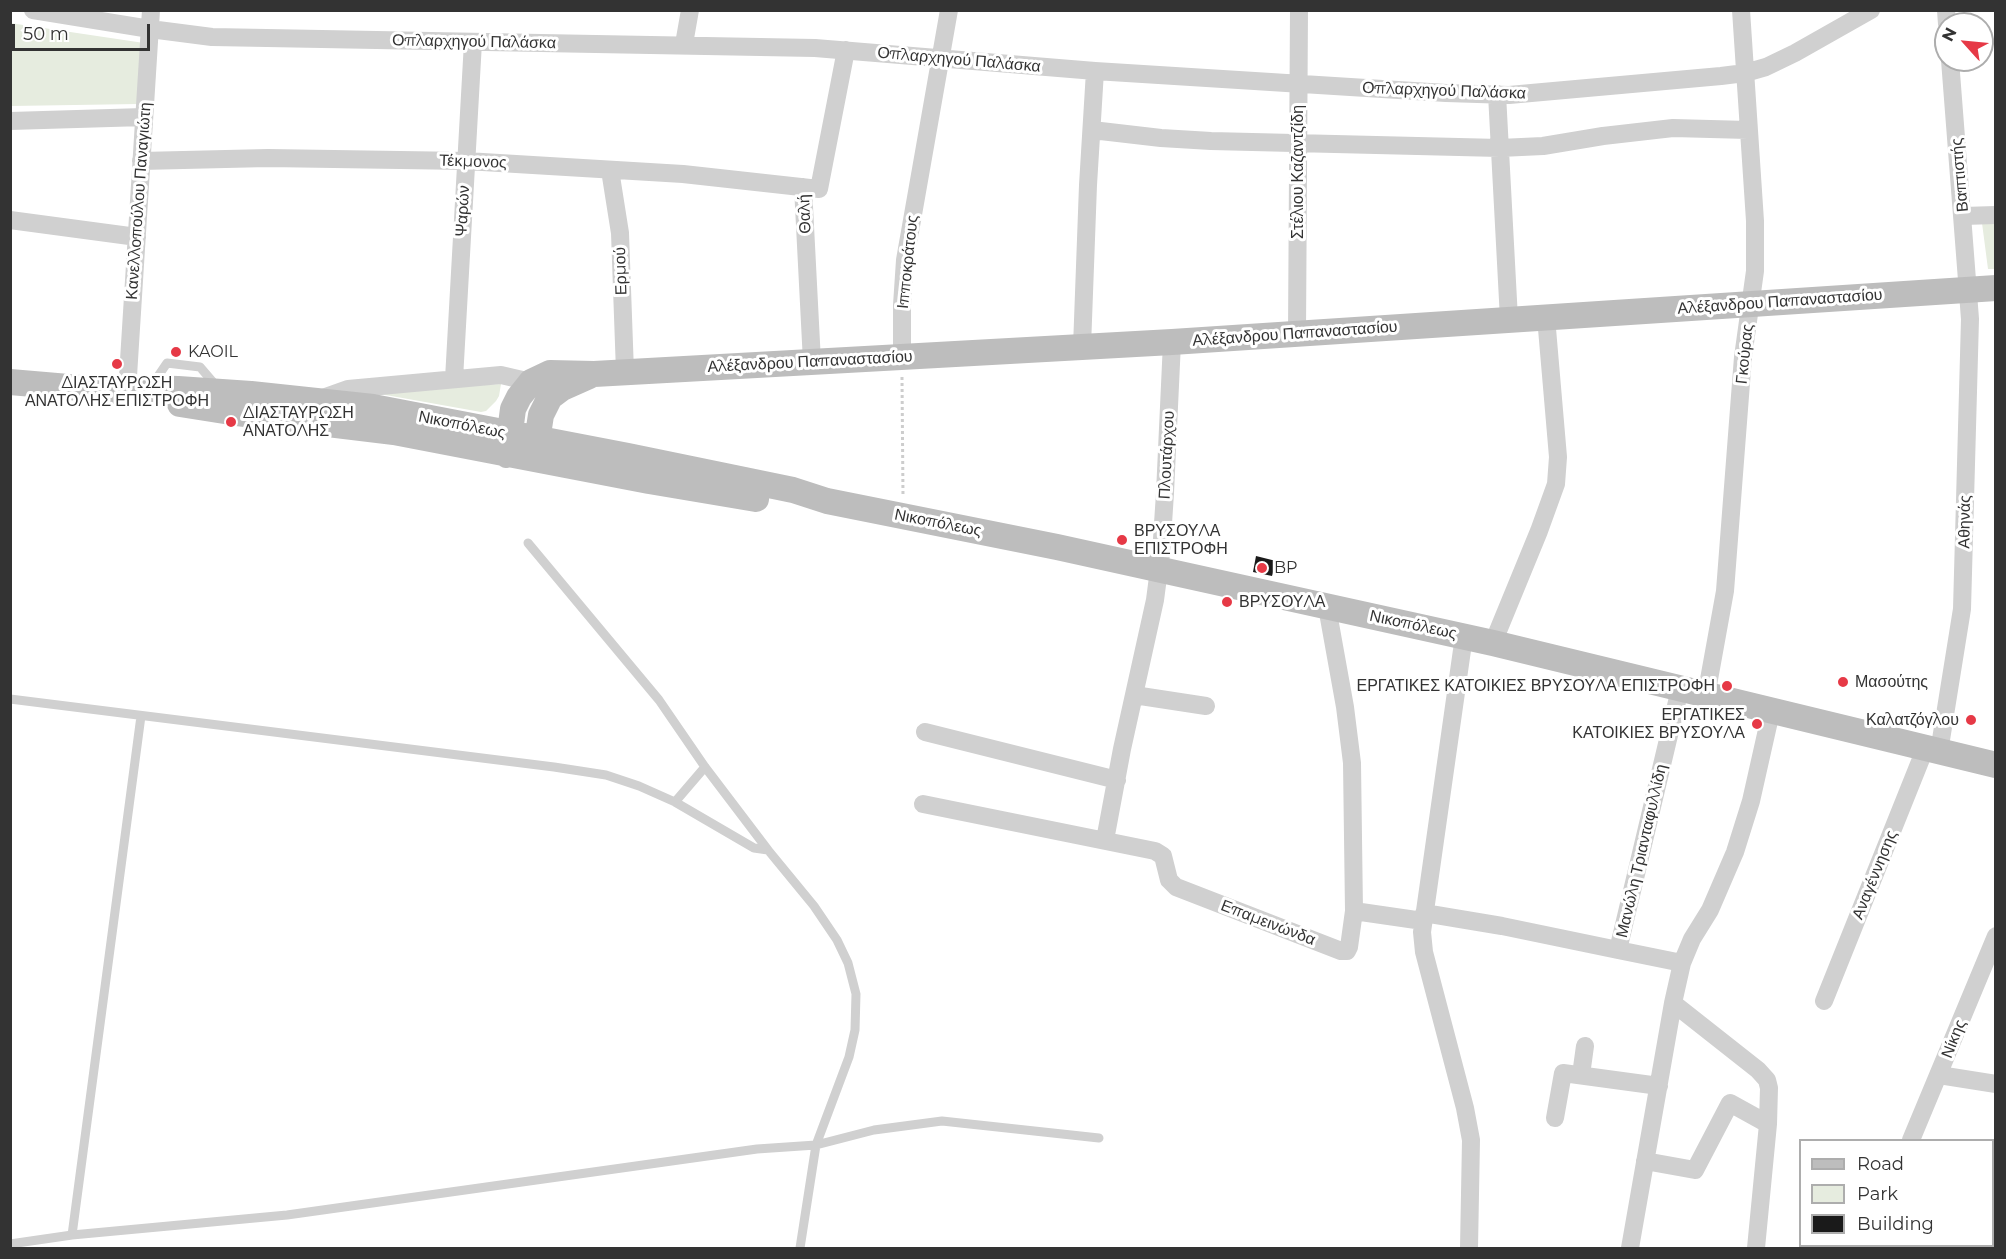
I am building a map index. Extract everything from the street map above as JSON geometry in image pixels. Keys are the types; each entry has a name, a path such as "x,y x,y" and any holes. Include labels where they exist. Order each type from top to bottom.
{"main road":[{"name":"Αλέξανδρου Παπαναστασίου","path":"531,382 550,373 586,377 625,372 1172,342 1995,288"},
{"name":"Αλέξανδρου Παπαναστασίου","path":"536,449 541,415 550,397 562,388 586,377"},
{"path":"571,445 559,428 558,411 564,395 586,377"},
{"name":"Νικοπόλεως","path":"10,382 139,390 221,392 373,407 509,444"},
{"path":"509,444 513,409 524,389 531,382"},
{"name":"Νικοπόλεως","path":"139,390 178,404 237,413 509,444 763,500 826,501"},
{"name":"Νικοπόλεως","path":"536,449 571,445 783,487 826,501 1159,569 1464,636 1995,765"}],"street":[{"name":"Οπλαρχηγού Παλάσκα","path":"33,10 212,37 684,44 846,50 1095,71 1497,94 1529,94 1745,73 1789,57 1871,10"},
{"name":"Κανελλοπούλου Παναγιώτη","path":"139,390 137,237 151,10"},
{"path":"684,44 690,10"},
{"name":"Ιπποκράτους","path":"902,356 905,260 949,10"},
{"name":"Στέλιου Καζαντζίδη","path":"1297,333 1299,10"},
{"name":"Γκούρας","path":"1706,696 1725,591 1743,357 1752,304 1756,247 1741,10"},
{"name":"Ψαρών","path":"454,379 473,42"},
{"name":"Θαλή","path":"812,362 803,187 819,189 846,50"},
{"path":"1082,347 1095,71"},
{"name":"Βαπτιστής","path":"1951,72 1969,289"},
{"path":"1497,94 1509,320"},
{"path":"10,121 144,117"},
{"path":"1092,130 1161,138 1500,148 1543,146 1629,132 1673,128 1748,130"},
{"name":"Τέκμονος","path":"141,161 258,158 466,161 683,174 803,187"},
{"name":"Ερμού","path":"610,170 620,233 625,372"},
{"path":"1963,216 1995,215"},
{"path":"10,220 137,237"},
{"name":"Αθηνάς","path":"1932,750 1962,609 1969,289"},
{"path":"1494,643 1556,484 1558,457 1546,317"},
{"name":"Πλουτάρχου","path":"1105,840 1159,569 1172,342"},
{"path":"315,400 348,389 501,375 531,382"},
{"path":"1327,607 1345,707 1352,763 1354,911 1502,926 1618,950"},
{"path":"1464,636 1422,932 1424,952 1465,1108 1470,1140 1469,1248"},
{"name":"Μανώλη Τριανταφυλλίδη","path":"1680,689 1618,950 1682,963"},
{"path":"1134,696 1206,706"},
{"path":"1630,1248 1682,963 1692,939 1710,910 1735,852 1751,801 1771,712"},
{"path":"925,732 1117,780"},
{"name":"Αναγέννησης","path":"1824,1001 1932,750"},
{"path":"923,804 1105,840"},
{"name":"Επαμεινώνδα","path":"1105,840 1155,851 1163,856 1169,880 1176,887 1341,951 1347,951 1349,947 1354,911"},
{"name":"Νίκης","path":"1911,1139 1995,936"},
{"path":"1673,1003 1764,1076 1769,1088 1768,1124 1756,1248"},
{"path":"1581,1075 1585,1046"},
{"path":"1555,1118 1563,1073 1659,1086"},
{"path":"1939,1076 1995,1084"},
{"path":"1645,1161 1695,1170 1730,1103 1768,1124"}],"lane":[{"path":"528,543 659,700 705,767 768,850 803,890 832,931 848,963 856,994 852,1044 816,1145 800,1248"},
{"path":"10,699 589,772 627,781 675,802 754,848 768,850"},
{"path":"72,1235 141,716"},
{"path":"675,802 705,767"},
{"path":"10,1244 72,1235 287,1215 758,1149 816,1145 874,1130 942,1121 1099,1138"}],"path":[{"path":"902,356 904,516"}],"green space":[{"path":"10,23 144,43 138,104 11,106"},
{"path":"1982,223 1995,223 1995,269 1988,269"},
{"path":"501,384 496,401 486,411 481,412 369,392"}],"building":[{"path":"1256,556 1276,561 1272,576 1253,572"}],"place":[{"name":"KAOIL","path":"176,352"},
{"name":"ΔΙΑΣΤΑΥΡΩΣΗ ΑΝΑΤΟΛΗΣ ΕΠΙΣΤΡΟΦΗ","path":"117,364"},
{"name":"ΔΙΑΣΤΑΥΡΩΣΗ ΑΝΑΤΟΛΗΣ","path":"231,422"},
{"name":"ΒΡΥΣΟΥΛΑ ΕΠΙΣΤΡΟΦΗ","path":"1122,540"},
{"name":"BP","path":"1262,568"},
{"name":"ΒΡΥΣΟΥΛΑ","path":"1227,602"},
{"name":"Μασούτης","path":"1843,682"},
{"name":"ΕΡΓΑΤΙΚΕΣ ΚΑΤΟΙΚΙΕΣ ΒΡΥΣΟΥΛΑ ΕΠΙΣΤΡΟΦΗ","path":"1727,686"},
{"name":"Καλατζόγλου","path":"1971,720"},
{"name":"ΕΡΓΑΤΙΚΕΣ ΚΑΤΟΙΚΙΕΣ ΒΡΥΣΟΥΛΑ","path":"1757,724"}]}
